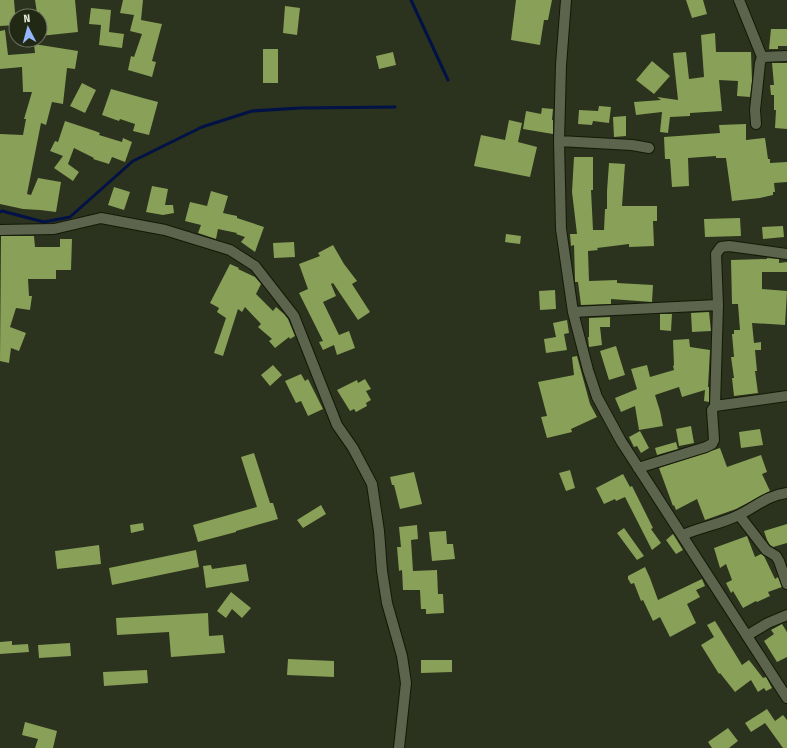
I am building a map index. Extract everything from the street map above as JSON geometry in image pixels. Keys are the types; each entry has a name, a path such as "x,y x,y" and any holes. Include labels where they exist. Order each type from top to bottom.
{"street":[{"path":"566,0 559,141 561,229 573,312 588,370 597,398 621,441 787,698"},
{"path":"738,0 762,57 755,110 756,124"},
{"path":"762,57 787,56"},
{"path":"559,141 649,148"},
{"path":"0,230 54,229 101,218 172,232 230,250 255,266 294,316 337,425 353,448 372,484 387,603 402,656 406,683 399,748"},
{"path":"638,468 706,447 712,444 714,440 712,410 715,406 718,305 716,254 721,247 729,246 787,254"},
{"path":"573,312 718,305"},
{"path":"715,406 787,396"},
{"path":"683,535 738,515 777,494 787,493"},
{"path":"738,515 766,550 776,556 787,584"},
{"path":"748,636 768,623 787,615"}],"building":[{"path":"0,0 14,0 15,8 8,8 8,26 0,26"},
{"path":"35,0 75,0 78,32 48,35 48,8 36,8"},
{"path":"123,0 143,0 141,20 162,24 152,61 156,62 152,77 128,70 131,56 134,57 142,34 130,31 134,15 120,13"},
{"path":"516,0 552,0 548,20 544,20 540,45 511,40"},
{"path":"686,0 703,0 707,14 692,18"},
{"path":"285,6 300,8 297,35 283,33"},
{"path":"91,8 111,10 109,32 124,34 122,48 99,45 101,25 89,24"},
{"path":"771,29 787,29 787,46 778,46 778,49 769,49"},
{"path":"5,30 8,55 35,53 34,48 48,48 48,46 78,51 75,69 67,68 63,104 52,102 46,125 41,123 27,194 31,195 38,178 61,182 56,212 23,209 0,204 0,134 23,135 26,119 24,119 32,92 23,92 22,67 0,69 0,31"},
{"path":"715,33 716,52 751,52 752,81 750,97 737,96 738,81 719,80 722,111 690,113 690,116 670,117 668,133 660,132 662,112 636,115 634,102 661,100 657,97 678,100 673,53 686,52 689,79 704,77 701,35"},
{"path":"263,49 278,49 278,83 263,83"},
{"path":"393,52 396,65 379,69 376,56"},
{"path":"652,61 670,76 654,94 636,80"},
{"path":"772,63 787,63 787,129 775,128 776,110 774,110 774,95 771,95 770,85 774,85"},
{"path":"82,83 96,90 85,113 70,106"},
{"path":"111,89 158,102 149,135 133,131 135,124 120,119 119,121 102,115"},
{"path":"599,106 611,107 609,123 593,121 592,125 578,124 579,110 598,111"},
{"path":"542,108 553,109 553,134 523,129 526,111 541,114"},
{"path":"626,116 626,136 614,137 613,117"},
{"path":"509,120 522,123 518,142 537,147 530,177 474,166 481,135 505,140"},
{"path":"65,121 100,133 99,135 122,142 123,138 132,142 125,162 112,157 109,164 93,159 94,158 74,148 68,164 79,172 73,181 54,168 63,156 50,151 55,141 58,142"},
{"path":"746,124 746,140 765,138 770,163 787,162 787,182 774,183 775,192 773,192 773,195 732,201 726,158 716,158 716,156 688,158 689,186 672,187 670,159 665,159 664,137 720,133 719,125"},
{"path":"574,157 593,157 593,190 591,190 593,230 604,230 605,209 607,209 609,163 625,164 622,206 657,206 657,221 653,221 654,246 629,247 629,244 597,248 598,250 588,251 589,281 617,280 617,283 653,285 652,302 611,299 611,304 581,305 578,282 575,282 574,245 571,246 570,234 577,234 572,192"},
{"path":"152,186 168,189 165,205 173,205 174,213 163,215 146,212"},
{"path":"114,187 130,192 124,210 108,205"},
{"path":"211,191 228,196 223,213 237,216 237,218 264,227 255,252 241,242 245,237 236,234 237,233 218,229 216,239 198,233 201,225 185,221 190,202 207,206"},
{"path":"740,218 741,236 705,237 704,219"},
{"path":"783,226 784,237 763,239 762,227"},
{"path":"506,234 521,236 520,244 505,242"},
{"path":"1,236 34,236 35,247 60,247 60,239 72,239 71,270 56,270 56,279 28,279 29,296 32,296 30,310 16,308 10,327 26,333 19,351 11,348 9,363 0,361"},
{"path":"294,242 295,257 274,258 273,243"},
{"path":"333,245 344,264 357,281 352,284 370,312 358,320 333,283 331,284 336,296 323,302 339,335 349,331 355,348 337,355 334,345 323,350 319,342 323,341 299,293 308,289 299,264 320,256 318,253"},
{"path":"767,258 779,259 779,263 787,262 787,272 762,272 762,289 787,291 785,325 752,323 754,343 761,342 761,350 755,350 757,371 755,371 758,393 734,396 732,378 734,378 731,357 734,357 732,334 734,334 734,330 740,330 738,304 732,304 731,260"},
{"path":"230,264 255,277 261,284 256,294 273,311 276,307 284,314 288,319 295,336 290,339 289,337 275,348 269,341 272,339 258,327 261,324 245,307 242,312 238,309 223,356 214,353 226,318 217,312 219,308 210,303"},
{"path":"555,290 556,309 540,310 539,291"},
{"path":"709,312 711,331 692,332 691,313"},
{"path":"660,314 672,314 671,331 660,330"},
{"path":"610,317 610,327 600,327 602,345 589,347 589,318"},
{"path":"567,320 569,333 564,334 567,350 546,353 544,339 556,337 553,323"},
{"path":"689,339 690,347 710,350 708,387 709,402 704,401 705,390 682,397 679,387 655,395 663,426 639,430 635,406 621,412 615,398 637,389 631,369 647,365 650,377 674,370 673,340"},
{"path":"616,346 625,375 609,380 600,351"},
{"path":"577,356 590,404 597,417 571,429 572,432 547,438 541,417 547,416 538,382 574,375 572,357"},
{"path":"273,365 282,375 270,386 261,375"},
{"path":"301,374 305,381 308,379 323,409 308,416 301,401 296,403 285,381"},
{"path":"365,379 371,389 366,391 371,400 366,403 367,406 356,412 354,409 350,411 337,390 357,380 358,383"},
{"path":"691,426 694,443 679,446 676,429"},
{"path":"760,429 763,445 741,448 739,432"},
{"path":"640,431 649,448 641,453 637,446 634,447 629,437"},
{"path":"676,442 678,449 657,455 655,448"},
{"path":"720,448 727,467 761,455 767,472 762,474 770,491 736,509 705,520 697,499 676,510 674,505 673,506 659,468"},
{"path":"254,453 270,503 273,503 278,519 198,542 193,525 257,507 241,457"},
{"path":"570,470 575,488 566,491 559,473"},
{"path":"414,472 422,504 400,509 394,485 392,485 390,477"},
{"path":"623,474 630,487 632,486 653,528 651,529 661,543 652,550 625,497 616,501 615,499 604,504 596,488"},
{"path":"321,505 326,514 303,528 297,520"},
{"path":"143,523 144,530 131,533 130,525"},
{"path":"787,524 787,543 773,547 770,545 764,531"},
{"path":"417,525 418,539 411,540 413,571 437,570 438,594 443,594 444,613 426,614 426,609 421,609 420,590 403,590 402,570 399,571 397,547 401,547 399,527"},
{"path":"624,528 644,556 637,560 617,533"},
{"path":"446,531 447,544 453,544 455,559 432,561 429,532"},
{"path":"673,534 683,550 676,554 666,540"},
{"path":"747,536 755,557 761,554 764,556 775,579 778,577 782,587 768,592 770,596 743,608 733,591 731,593 726,583 732,580 726,564 720,568 714,548"},
{"path":"99,545 101,564 57,569 55,551"},
{"path":"196,550 199,567 112,585 109,568"},
{"path":"246,564 249,581 206,588 203,566 211,565 212,569"},
{"path":"645,567 658,600 702,579 705,586 696,590 700,597 687,604 696,623 670,637 660,617 653,621 643,600 641,601 634,583 631,584 628,579 628,576"},
{"path":"231,592 251,608 242,618 232,609 226,618 217,611"},
{"path":"208,613 209,636 223,635 225,653 171,657 169,632 117,635 116,618"},
{"path":"715,621 742,665 749,660 763,678 766,677 772,688 766,691 764,688 758,692 751,680 735,692 720,673 719,674 701,645 714,637 707,625"},
{"path":"782,624 787,632 787,657 777,662 764,641 774,634 771,630"},
{"path":"12,641 12,645 28,644 29,652 0,654 0,642"},
{"path":"70,643 71,656 39,658 38,645"},
{"path":"288,659 334,661 334,677 287,675"},
{"path":"421,660 452,660 452,672 421,673"},
{"path":"147,670 148,683 104,686 103,672"},
{"path":"767,709 775,721 783,715 787,720 787,748 783,748 765,723 751,732 745,723"},
{"path":"25,722 57,731 53,748 35,748 38,739 22,735"},
{"path":"728,728 738,741 729,748 712,748 708,742"}],"waterway":[{"path":"411,0 448,80"},
{"path":"0,212 2,211 44,222 70,217 133,161 202,127 252,111 300,108 395,107"}]}
